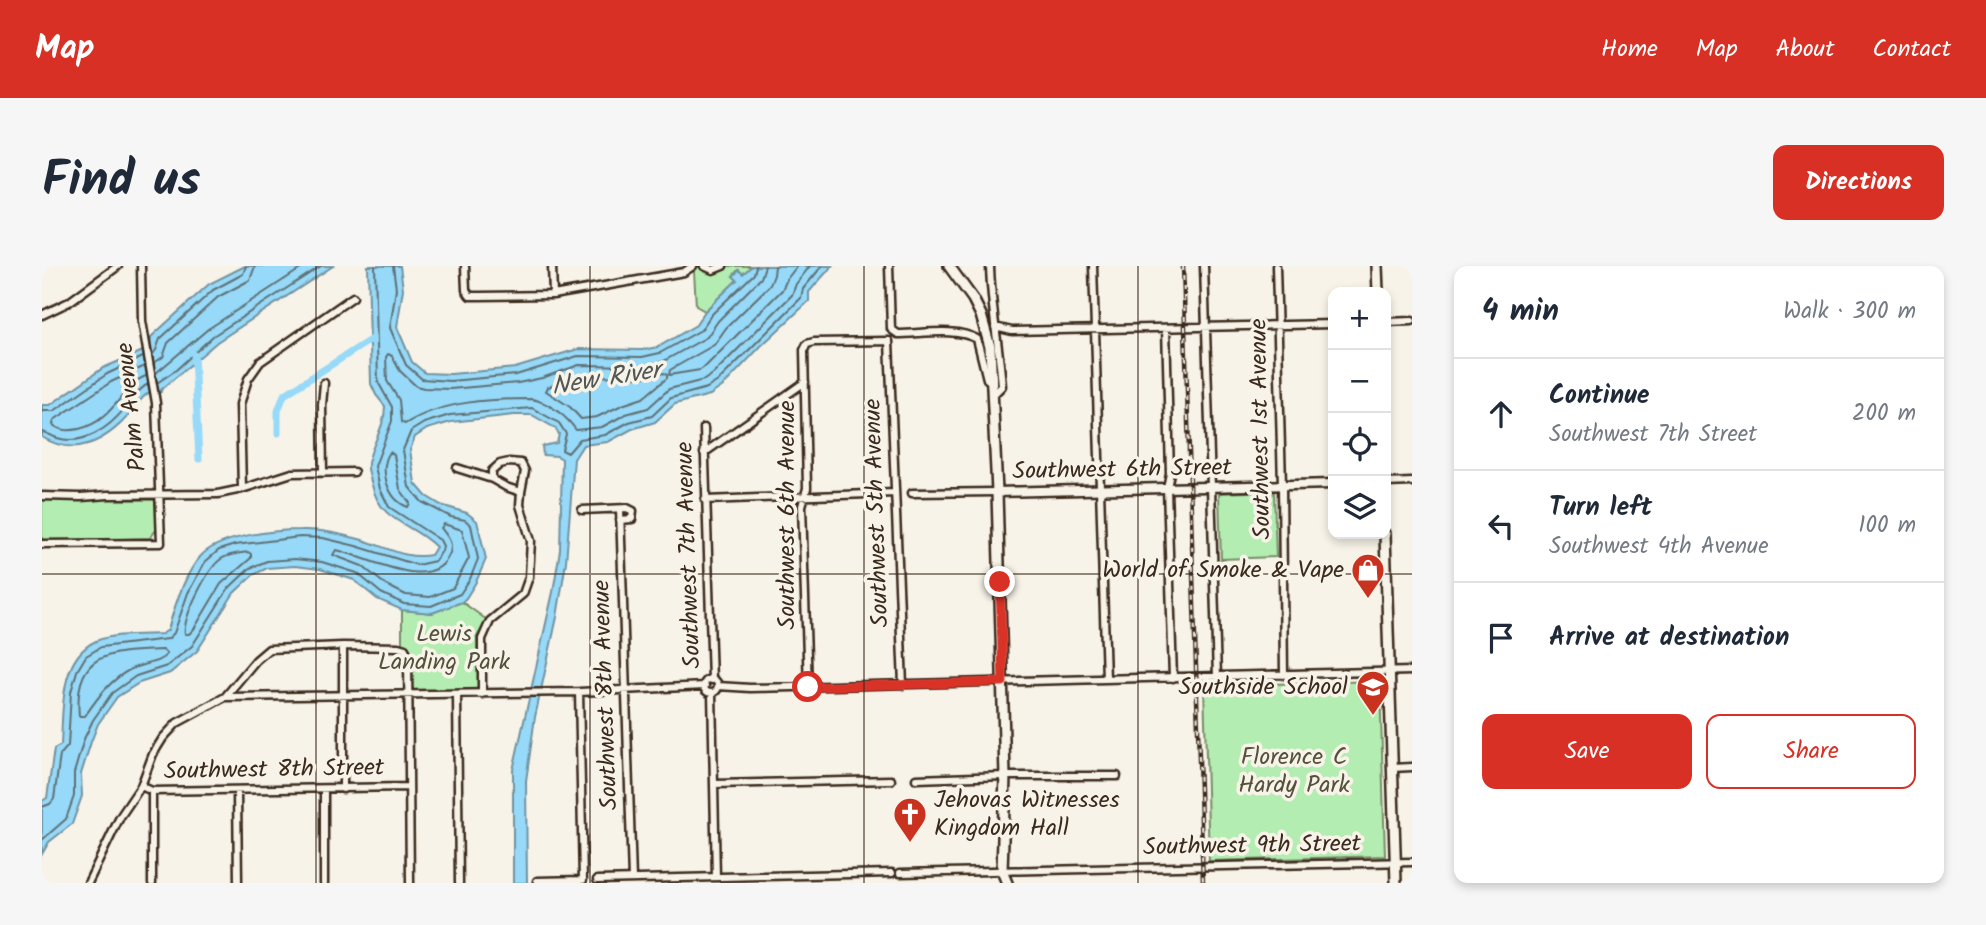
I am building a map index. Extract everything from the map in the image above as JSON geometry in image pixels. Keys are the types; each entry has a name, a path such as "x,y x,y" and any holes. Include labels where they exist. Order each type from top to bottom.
{"main road":[{"path":"949,266 962,281 981,315 990,347 1003,682 1005,776 1002,871 1007,883"},
{"path":"1377,266 1378,287"},
{"path":"1385,539 1396,883"},
{"path":"996,883 1002,871"}],"street":[{"path":"42,315 69,302 118,266"},
{"name":"Palm Avenue","path":"42,544 161,543 153,391 142,321 141,266"},
{"path":"465,266 466,290 470,296 553,295 633,282 691,267"},
{"path":"552,266 553,295"},
{"path":"704,266 713,270 723,266"},
{"path":"889,266 891,328 898,334 960,333 972,336 977,339 988,379 992,382"},
{"path":"990,266 1002,386 993,395"},
{"path":"1093,266 1105,679"},
{"path":"1204,266 1217,677"},
{"name":"Southwest 1st Avenue","path":"1276,266 1283,485 1284,675"},
{"path":"242,489 240,404 247,379 260,362 354,297"},
{"path":"1391,323 1412,321"},
{"path":"995,327 1012,331 1328,324"},
{"path":"1166,328 1170,473 1167,488 1173,678"},
{"path":"998,340 1012,331"},
{"name":"Southwest 5th Avenue","path":"807,344 889,341 903,685"},
{"name":"Southwest 6th Avenue","path":"807,344 804,350 807,488 802,506 808,687"},
{"path":"704,453 805,382"},
{"path":"323,473 321,405 324,383"},
{"name":"Southwest 7th Avenue","path":"704,428 712,680"},
{"path":"482,694 482,639 490,621 523,594 529,577 531,541 520,505 525,471 521,463 500,464 492,471 492,479"},
{"path":"457,468 521,492"},
{"path":"42,496 72,498 218,494 292,473 354,472"},
{"path":"1391,483 1412,482"},
{"name":"Southwest 6th Street","path":"912,493 1328,484"},
{"path":"705,500 895,493"},
{"path":"582,510 629,508 634,513 632,519 620,520"},
{"name":"Southwest 8th Avenue","path":"620,509 632,879"},
{"path":"343,646 343,789"},
{"path":"89,883 96,862 120,817 141,786 153,754 177,723 225,697 268,649 343,646 398,647 405,649 408,657 410,883"},
{"path":"705,686 707,691 712,693 718,687 903,685 1412,671"},
{"path":"705,686 706,682 712,680 717,682 718,687"},
{"path":"225,697 457,695 705,686"},
{"path":"537,881 583,880 579,692"},
{"name":"Southwest 7th Avenue","path":"712,693 716,877"},
{"path":"457,695 459,883"},
{"path":"1392,768 1412,767"},
{"path":"916,779 1117,776"},
{"path":"714,784 891,780"},
{"name":"Southwest 8th Street","path":"141,786 152,791 408,787"},
{"path":"324,789 324,883"},
{"path":"152,791 152,883"},
{"path":"237,791 238,883"},
{"name":"Southwest 9th Street","path":"597,880 1412,862"}],"green space":[{"path":"697,266 752,266 743,274 738,270 733,276 737,280 705,311 696,306 694,271"},
{"path":"1274,491 1276,557 1221,559 1219,493"},
{"path":"147,495 157,504 159,526 150,538 42,542 42,499"},
{"name":"Lewis Landing Park","path":"462,602 487,620 477,637 478,691 412,693 411,650 402,643 402,610 432,613"},
{"name":"Florence C Hardy Park","path":"1380,681 1385,856 1209,861 1204,686"}],"water":[{"path":"245,266 333,266 217,342 161,392 159,393 158,389 145,396 121,424 100,439 78,446 66,446 42,437 42,405 50,405 103,368 150,348 151,337 209,284"},
{"name":"New River","path":"368,266 400,266 403,289 397,327 412,362 425,373 451,374 515,368 578,349 642,350 658,347 696,325 705,311 737,280 733,276 739,270 743,274 752,266 832,266 809,292 809,301 723,386 710,395 675,404 655,422 632,429 608,442 583,445 574,459 566,562 535,717 526,781 527,883 513,883 513,770 560,550 562,459 543,455 542,446 557,443 559,434 555,428 532,415 451,422 427,429 415,437 410,450 415,483 426,496 441,505 467,513 477,521 486,559 476,582 462,602 432,613 402,610 377,599 354,580 320,569 295,566 267,568 253,575 234,593 197,651 170,673 139,683 117,697 98,724 91,742 81,774 82,796 72,824 49,842 42,854 42,801 47,798 54,749 61,745 65,687 75,660 84,649 103,638 162,634 168,630 185,582 200,557 208,550 232,539 247,536 276,531 308,530 345,535 412,556 431,555 436,547 382,508 369,474 368,463 383,421 385,406 371,384"}],"waterway":[{"path":"278,433 278,411 284,395 370,340"},
{"path":"194,355 199,459"}],"railway":[{"path":"1183,266 1203,883"}],"place":[{"name":"World of Smoke & Vape","path":"1368,600"},
{"name":"Southside School","path":"1373,717"},
{"name":"Jehovas Witnesses Kingdom Hall","path":"910,844"}],"route":[{"path":"808,687 1003,682 1000,582"}]}
